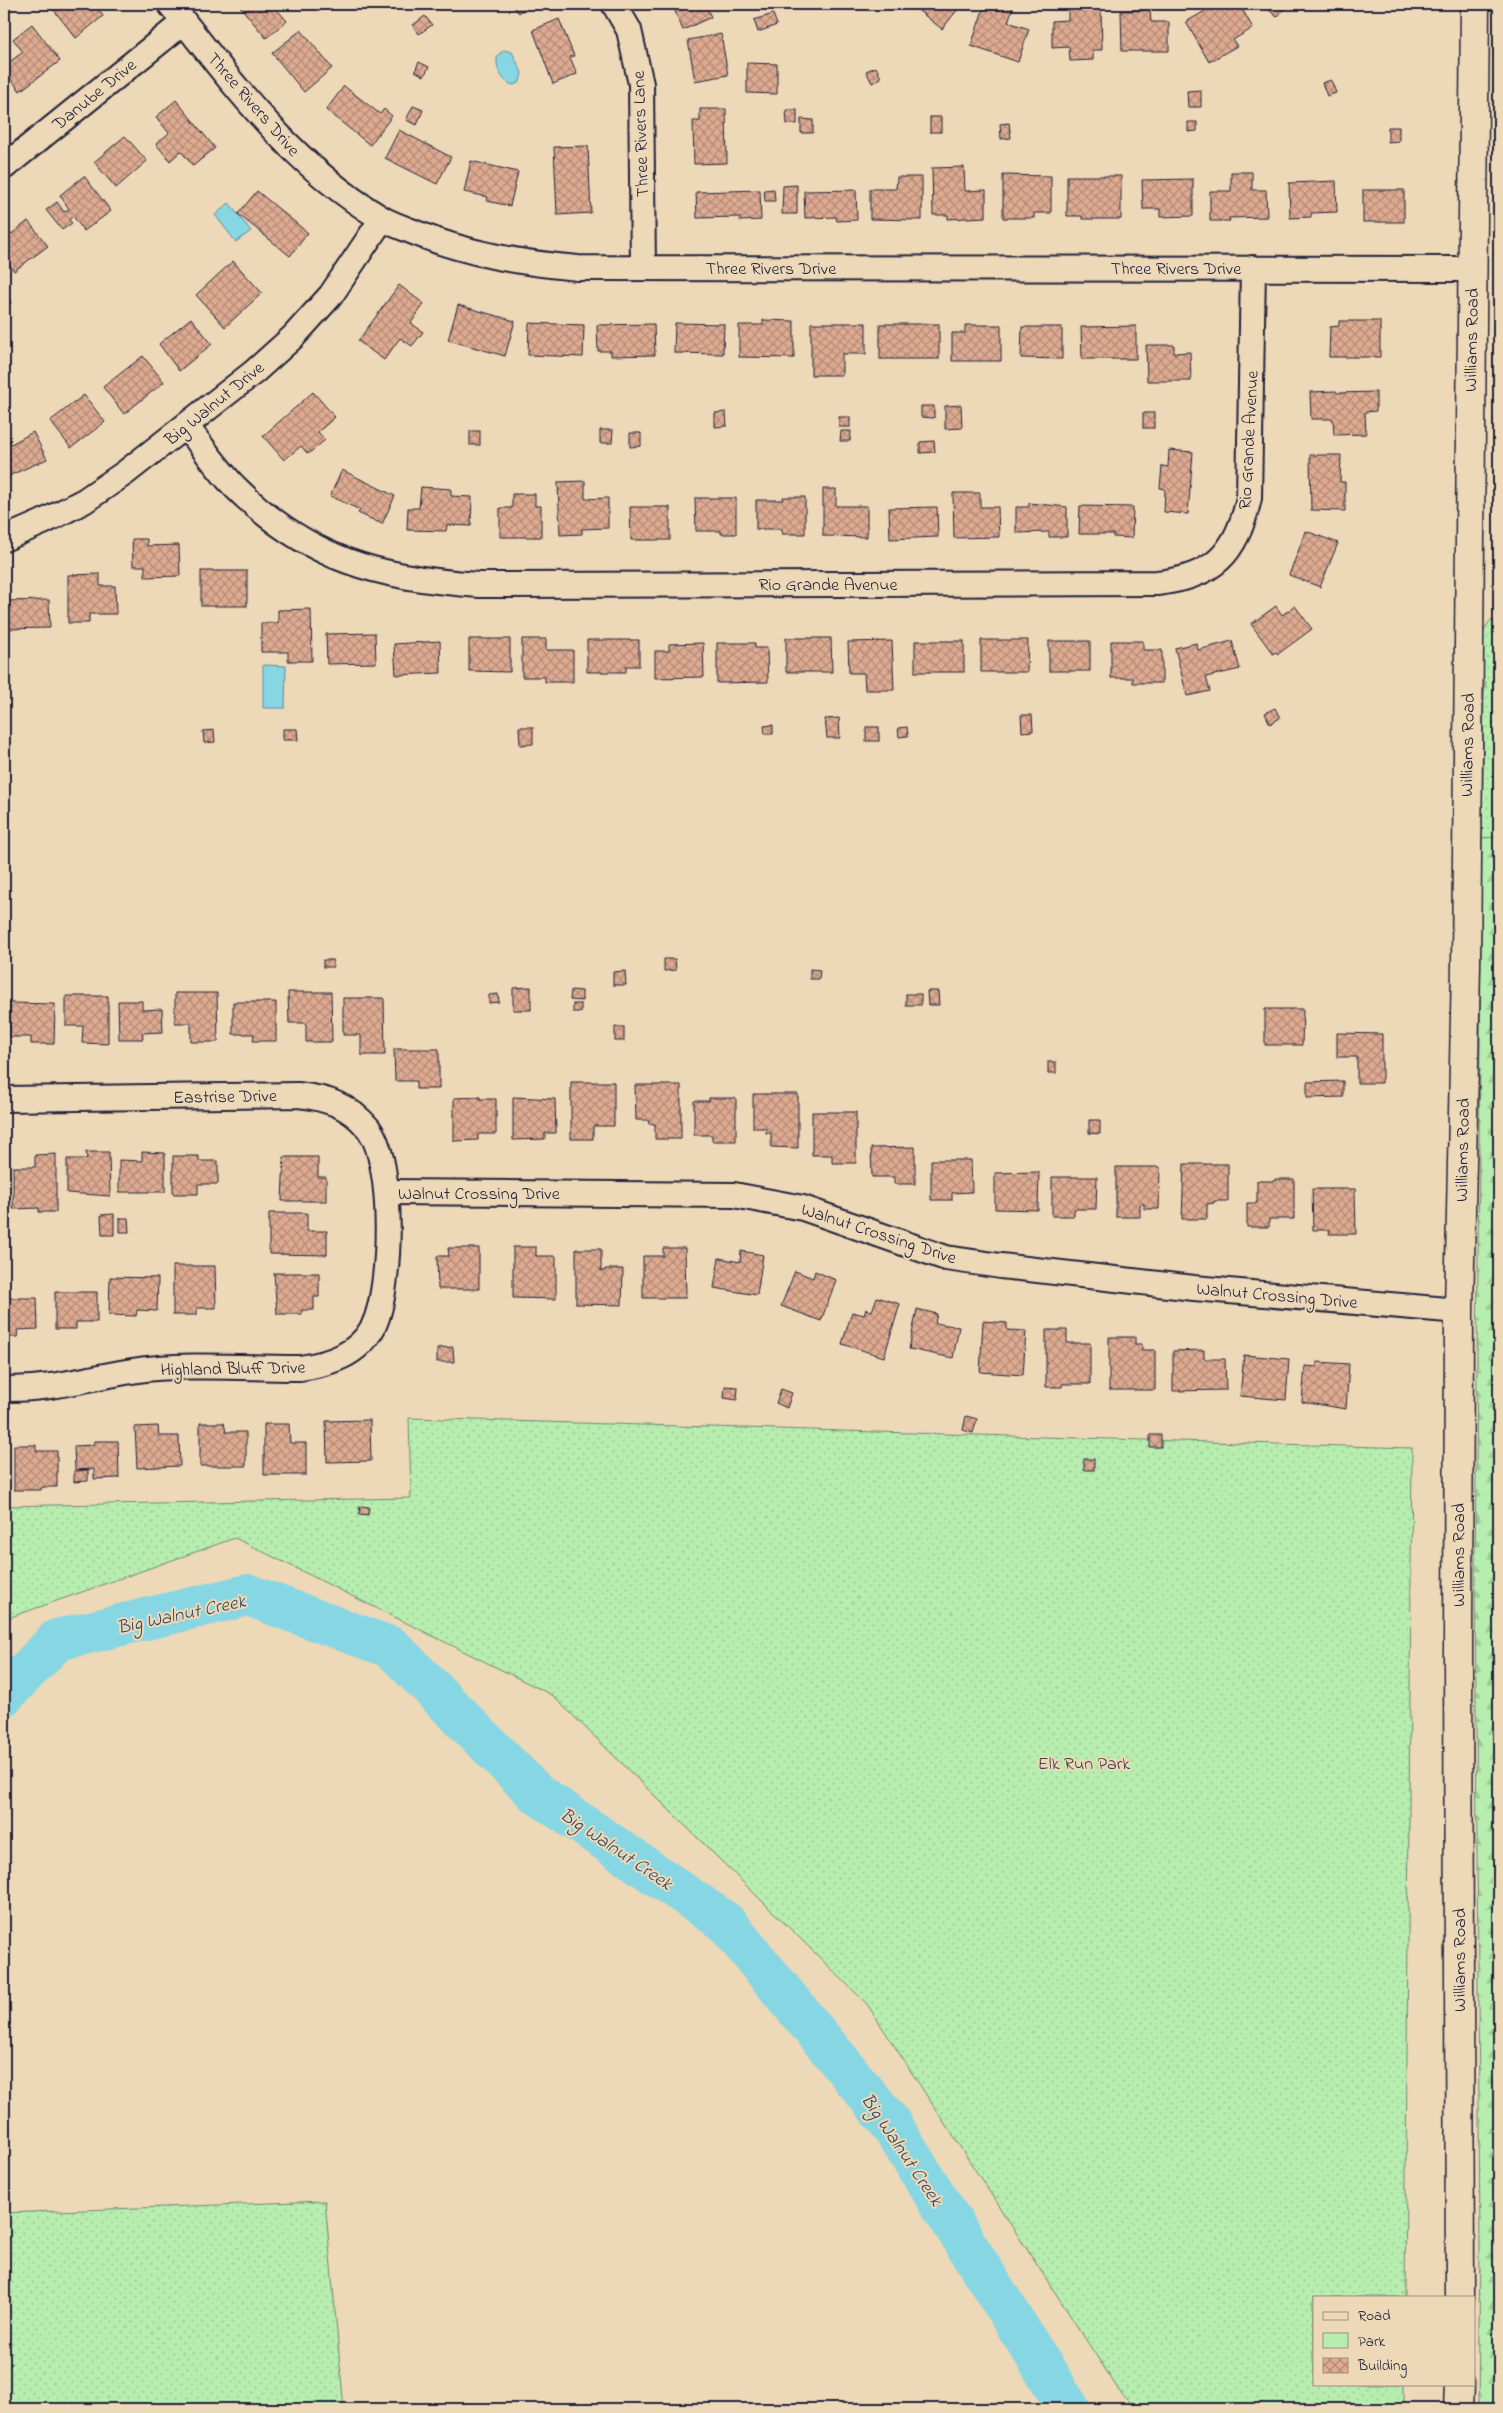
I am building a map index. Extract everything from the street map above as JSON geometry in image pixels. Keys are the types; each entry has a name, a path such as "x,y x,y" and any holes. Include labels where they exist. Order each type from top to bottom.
{"main road":[{"name":"Williams Road","path":"1460,2296 1459,1311 1466,965 1475,4"},
{"path":"1458,2409 1459,2386"}],"street":[{"name":"Three Rivers Lane","path":"614,4 629,30 637,56 641,84 643,268"},
{"name":"Three Rivers Drive","path":"177,13 276,135 316,173 382,219 439,242 479,254 516,261 578,268 1472,268"},
{"name":"Danube Drive","path":"4,167 177,13"},
{"name":"Big Walnut Drive","path":"4,539 84,501 126,473 254,372 293,337 331,296 382,219"},
{"name":"Rio Grande Avenue","path":"186,426 233,485 280,527 312,545 359,566 414,579 480,585 1157,584 1182,580 1202,573 1221,559 1235,542 1244,520 1249,498 1253,268"},
{"name":"Eastrise Drive","path":"4,1099 298,1095 318,1098 338,1103 355,1115 369,1129 384,1167 387,1192"},
{"name":"Walnut Crossing Drive","path":"387,1192 734,1195 803,1208 946,1258 1194,1288 1459,1311"},
{"name":"Highland Bluff Drive","path":"4,1389 67,1385 132,1371 165,1368 300,1368 322,1365 341,1357 358,1346 372,1328 380,1310 385,1288 387,1192"}],"green space":[{"path":"1499,620 1499,837 1482,838 1484,694 1486,682 1481,679 1481,648 1483,633 1486,627 1490,621"},
{"path":"1499,837 1499,2409 1478,2409 1480,2252 1475,1574 1482,838"},
{"name":"Elk Run Park","path":"409,1418 1412,1448 1405,2296 1313,2296 1313,2386 1404,2386 1404,2409 1135,2409 1120,2392 867,2004 552,1695 235,1538 11,1617 4,1622 4,1506 411,1498"},
{"path":"325,2201 344,2409 4,2409 4,2213"}],"water":[{"path":"504,50 512,52 522,73 520,82 514,85 503,78 498,69 498,55"},
{"path":"229,203 251,231 236,242 215,215"},
{"path":"263,665 286,666 285,708 263,708"}],"building":[{"path":"49,4 94,4 103,16 76,38"},
{"path":"238,4 272,4 287,21 266,38"},
{"path":"511,4 531,4 519,13"},
{"path":"672,4 705,4 711,17 683,30"},
{"path":"910,4 962,4 942,29"},
{"path":"985,4 1014,4 1008,22 1029,29 1018,62 971,46"},
{"path":"1217,4 1239,4 1253,28 1233,40 1237,46 1209,62 1186,22"},
{"path":"1262,4 1289,4 1277,17"},
{"path":"1101,8 1102,50 1093,50 1093,60 1070,61 1069,47 1052,48 1052,21 1068,20 1068,9"},
{"path":"1150,10 1151,22 1169,22 1169,51 1122,51 1121,11"},
{"path":"773,14 777,25 758,32 754,20"},
{"path":"425,16 432,25 419,34 413,25"},
{"path":"559,19 574,56 570,57 577,74 553,84 533,30"},
{"path":"32,24 60,61 20,91 4,70 4,66 23,52 13,39"},
{"path":"301,30 332,68 304,92 272,53"},
{"path":"721,34 728,75 695,81 688,40"},
{"path":"419,62 429,67 424,76 415,71"},
{"path":"747,63 777,64 777,94 747,93"},
{"path":"876,67 881,78 872,83 866,71"},
{"path":"1331,80 1336,93 1327,96 1322,83"},
{"path":"344,86 380,114 384,109 392,116 370,145 326,110"},
{"path":"1201,90 1201,107 1188,107 1187,91"},
{"path":"176,100 215,148 193,166 181,151 170,161 156,144 169,133 156,117"},
{"path":"413,106 423,110 417,125 406,120"},
{"path":"700,109 726,109 727,163 694,164 693,121 700,121"},
{"path":"786,110 797,110 797,124 787,124"},
{"path":"930,117 941,117 941,132 930,132"},
{"path":"801,119 813,120 813,133 801,133"},
{"path":"1188,122 1197,122 1197,131 1188,132"},
{"path":"1009,123 1011,138 1001,139 1000,124"},
{"path":"1388,127 1399,127 1399,141 1388,142"},
{"path":"399,130 451,157 437,184 385,158"},
{"path":"125,136 147,161 116,188 94,162"},
{"path":"588,146 591,213 557,215 554,147"},
{"path":"471,161 518,172 510,206 487,201 488,197 464,192"},
{"path":"964,167 965,191 986,190 986,217 948,219 948,215 933,215 932,168"},
{"path":"1231,172 1252,172 1252,190 1266,190 1267,217 1229,218 1230,221 1210,221 1210,191 1231,191"},
{"path":"1003,175 1051,176 1051,213 1034,213 1034,218 1003,218"},
{"path":"84,176 111,211 84,231 73,216 69,220 72,223 62,230 46,210 57,202 64,212 69,209 60,195"},
{"path":"1067,176 1121,176 1121,219 1082,219 1082,216 1067,216"},
{"path":"897,177 922,177 922,220 870,219 870,189 896,189"},
{"path":"1193,179 1193,216 1160,217 1160,209 1143,209 1142,180"},
{"path":"1336,181 1337,212 1311,213 1311,217 1290,218 1289,183"},
{"path":"797,185 797,214 782,214 783,186"},
{"path":"774,189 775,201 765,201 764,190"},
{"path":"760,190 761,220 740,221 740,217 697,218 696,192"},
{"path":"856,190 857,220 837,221 836,217 805,218 804,191"},
{"path":"1363,190 1404,190 1404,222 1363,222"},
{"path":"257,191 308,233 290,256 238,214"},
{"path":"28,221 48,246 14,271 4,257 4,240"},
{"path":"233,261 262,293 225,327 196,295"},
{"path":"399,285 424,304 411,323 423,332 412,346 400,338 384,360 358,341"},
{"path":"4,292 11,303 4,308"},
{"path":"458,305 515,321 505,356 448,340"},
{"path":"191,318 212,344 179,371 159,344"},
{"path":"763,320 794,321 794,358 739,357 739,325 763,325"},
{"path":"1339,321 1380,321 1380,357 1329,357 1330,327 1339,326"},
{"path":"529,323 584,325 583,357 528,355"},
{"path":"675,323 724,324 723,354 674,353"},
{"path":"811,323 866,323 866,354 842,354 842,375 811,375"},
{"path":"654,324 655,355 611,356 611,351 598,351 597,325"},
{"path":"880,324 939,324 939,359 880,359"},
{"path":"965,325 1001,325 1001,361 952,361 952,333 965,333"},
{"path":"1136,326 1136,359 1082,359 1081,327"},
{"path":"1022,327 1062,327 1062,359 1021,358"},
{"path":"1146,345 1174,345 1174,353 1190,352 1191,381 1147,381"},
{"path":"143,356 164,382 124,414 103,387"},
{"path":"1336,391 1337,393 1376,392 1376,411 1365,412 1366,434 1334,435 1333,419 1311,419 1310,392"},
{"path":"313,392 335,417 318,432 325,440 308,454 301,446 284,460 263,436"},
{"path":"84,395 105,422 71,448 50,421"},
{"path":"961,405 962,428 945,429 945,406"},
{"path":"921,406 934,406 934,418 921,417"},
{"path":"726,412 727,426 715,427 715,413"},
{"path":"1143,413 1154,413 1154,428 1143,428"},
{"path":"839,417 850,417 850,427 839,427"},
{"path":"600,430 613,430 612,443 600,443"},
{"path":"470,431 480,431 480,445 470,445"},
{"path":"841,431 851,431 850,441 840,441"},
{"path":"33,432 47,459 4,478 4,440 8,438 11,444"},
{"path":"630,433 641,433 641,446 630,447"},
{"path":"934,441 935,452 920,453 920,442"},
{"path":"1169,450 1193,452 1188,514 1164,512 1165,489 1160,488 1162,466 1168,467"},
{"path":"1310,455 1341,455 1340,482 1345,482 1345,511 1311,510"},
{"path":"342,470 395,496 382,524 358,513 360,510 330,496"},
{"path":"585,481 585,499 608,498 608,528 582,529 582,534 560,535 558,482"},
{"path":"421,487 451,489 451,496 472,497 471,526 447,525 446,531 407,530 408,508 419,508"},
{"path":"823,489 836,489 836,506 867,506 867,537 823,536"},
{"path":"953,493 980,493 980,507 998,507 999,537 954,538"},
{"path":"512,494 535,494 535,506 541,506 541,537 500,537 500,508 512,508"},
{"path":"783,497 805,497 805,534 782,534 782,529 756,529 756,500 783,500"},
{"path":"695,498 736,498 736,534 721,534 721,531 696,531"},
{"path":"1029,503 1067,507 1067,537 1049,537 1049,532 1016,533 1016,507 1029,507"},
{"path":"1080,506 1133,507 1132,538 1113,537 1113,534 1079,534"},
{"path":"630,507 670,507 670,540 631,540"},
{"path":"937,507 938,537 890,539 889,508"},
{"path":"1306,531 1338,543 1320,587 1289,575"},
{"path":"132,539 147,539 147,546 179,545 180,576 145,577 145,566 133,566"},
{"path":"201,571 247,571 247,606 201,606"},
{"path":"100,574 100,586 115,586 116,614 89,614 89,623 68,623 68,575"},
{"path":"49,600 50,628 4,629 4,601"},
{"path":"1276,606 1282,615 1295,606 1312,629 1278,654 1276,652 1273,654 1251,624"},
{"path":"311,609 312,661 288,661 288,652 261,652 261,623 278,623 278,610"},
{"path":"375,633 376,663 327,664 326,634"},
{"path":"786,638 831,638 832,672 786,672"},
{"path":"469,639 510,639 510,672 469,671"},
{"path":"522,639 546,639 546,650 573,650 573,682 545,682 545,677 522,677"},
{"path":"587,640 639,640 639,666 626,666 626,672 587,672"},
{"path":"981,640 1028,640 1027,672 981,672"},
{"path":"440,641 441,673 396,675 394,644"},
{"path":"892,641 894,690 865,690 864,673 849,673 848,642"},
{"path":"915,641 964,641 964,672 915,672"},
{"path":"1049,641 1090,641 1090,671 1049,671"},
{"path":"1111,641 1143,641 1143,650 1162,650 1162,683 1133,683 1133,678 1111,678"},
{"path":"1232,641 1240,669 1206,677 1210,691 1187,696 1175,648 1196,643 1198,650"},
{"path":"703,643 704,677 655,678 655,651 669,651 669,644"},
{"path":"717,643 755,643 755,648 767,648 768,682 717,683"},
{"path":"1275,708 1280,718 1270,724 1265,713"},
{"path":"1021,715 1032,715 1033,731 1022,732"},
{"path":"839,718 840,738 827,738 825,719"},
{"path":"773,725 773,734 765,734 764,726"},
{"path":"519,727 533,727 533,744 520,745"},
{"path":"866,727 879,727 879,741 866,741"},
{"path":"907,727 908,736 899,737 898,728"},
{"path":"283,729 297,729 298,740 283,740"},
{"path":"214,730 215,742 204,743 203,731"},
{"path":"664,959 675,959 676,970 664,971"},
{"path":"323,960 333,960 333,967 323,967"},
{"path":"810,969 820,970 819,979 810,979"},
{"path":"625,971 626,985 613,985 613,972"},
{"path":"531,987 531,1010 513,1010 513,988"},
{"path":"571,990 582,991 582,1001 570,1000"},
{"path":"927,991 938,991 939,1005 928,1005"},
{"path":"288,992 331,992 332,1042 306,1042 306,1023 289,1023"},
{"path":"175,993 217,993 218,1042 191,1042 191,1023 175,1023"},
{"path":"498,994 499,1002 489,1003 489,995"},
{"path":"906,994 921,994 921,1005 906,1005"},
{"path":"66,996 108,996 108,1044 82,1043 83,1026 66,1026"},
{"path":"343,998 384,998 385,1055 361,1055 361,1035 343,1035"},
{"path":"118,1001 142,1001 142,1010 162,1009 163,1032 142,1033 143,1039 119,1039"},
{"path":"233,1002 276,1002 276,1041 253,1041 254,1034 233,1034"},
{"path":"10,1003 55,1004 54,1044 31,1044 31,1037 10,1037"},
{"path":"573,1004 581,1004 581,1012 573,1012"},
{"path":"1265,1009 1303,1009 1302,1045 1265,1045"},
{"path":"615,1027 624,1027 624,1041 615,1041"},
{"path":"1337,1033 1382,1034 1382,1083 1357,1083 1357,1057 1337,1057"},
{"path":"394,1049 439,1049 439,1089 416,1089 416,1081 395,1081"},
{"path":"1048,1062 1056,1062 1056,1073 1048,1073"},
{"path":"1343,1081 1343,1097 1307,1098 1307,1082"},
{"path":"571,1082 614,1082 614,1126 593,1126 593,1139 571,1139"},
{"path":"635,1085 681,1085 681,1139 655,1139 655,1124 649,1124 648,1120 636,1120"},
{"path":"753,1094 798,1094 798,1148 771,1147 771,1133 766,1133 766,1128 753,1128"},
{"path":"480,1097 480,1099 496,1099 496,1134 478,1134 478,1140 454,1141 454,1098"},
{"path":"513,1097 555,1099 556,1133 545,1133 545,1139 513,1140"},
{"path":"709,1098 736,1098 736,1141 712,1141 712,1135 694,1135 694,1101 709,1101"},
{"path":"812,1112 856,1112 856,1163 832,1163 832,1155 812,1155"},
{"path":"1089,1120 1100,1120 1100,1134 1089,1133"},
{"path":"915,1147 915,1184 894,1184 894,1177 872,1177 871,1148"},
{"path":"86,1152 109,1152 110,1196 67,1193 67,1159 87,1159"},
{"path":"142,1152 165,1153 165,1192 119,1192 119,1160 142,1161"},
{"path":"56,1154 56,1212 39,1212 39,1208 13,1209 13,1167 35,1167 35,1155"},
{"path":"173,1156 199,1156 199,1161 218,1161 218,1184 198,1184 198,1194 173,1194"},
{"path":"284,1157 318,1157 318,1177 326,1177 326,1201 282,1201"},
{"path":"931,1160 971,1160 972,1192 952,1193 952,1200 931,1200"},
{"path":"1184,1164 1228,1164 1228,1201 1214,1201 1214,1203 1207,1204 1207,1219 1182,1219"},
{"path":"1116,1167 1160,1167 1159,1209 1144,1209 1144,1204 1140,1204 1140,1217 1116,1217"},
{"path":"1039,1172 1038,1210 995,1209 995,1173"},
{"path":"1052,1177 1097,1177 1096,1209 1074,1209 1074,1216 1052,1216"},
{"path":"1275,1179 1294,1179 1294,1219 1269,1219 1269,1227 1247,1227 1247,1203 1257,1203 1257,1181 1275,1181"},
{"path":"1312,1189 1355,1189 1356,1234 1329,1234 1330,1230 1313,1230"},
{"path":"269,1213 307,1213 307,1231 327,1231 327,1255 269,1254"},
{"path":"114,1214 114,1235 102,1235 101,1215"},
{"path":"120,1218 128,1218 129,1232 120,1232"},
{"path":"513,1247 536,1247 536,1256 556,1256 556,1299 513,1298"},
{"path":"448,1248 479,1248 479,1289 438,1289 437,1256 449,1256"},
{"path":"663,1248 685,1248 686,1298 643,1298 643,1256 663,1256"},
{"path":"576,1249 601,1249 601,1271 605,1271 605,1269 623,1269 622,1305 576,1304"},
{"path":"741,1251 763,1255 757,1295 714,1288 719,1258 740,1262"},
{"path":"173,1266 215,1266 216,1308 197,1308 197,1315 173,1315"},
{"path":"795,1271 813,1278 815,1271 836,1280 821,1321 781,1306"},
{"path":"274,1273 319,1273 319,1297 314,1297 314,1310 302,1310 302,1314 277,1314"},
{"path":"110,1277 158,1278 157,1311 137,1310 136,1316 109,1315"},
{"path":"55,1292 97,1292 97,1322 76,1322 76,1329 55,1329"},
{"path":"877,1297 900,1304 884,1357 842,1344 852,1312 864,1315 866,1309 872,1311"},
{"path":"4,1298 37,1298 38,1329 17,1330 18,1337 4,1337"},
{"path":"917,1309 937,1314 935,1323 959,1327 953,1358 909,1349"},
{"path":"983,1321 1007,1323 1007,1330 1026,1331 1023,1375 980,1372"},
{"path":"1046,1330 1067,1330 1067,1343 1090,1343 1090,1384 1062,1384 1062,1387 1046,1387"},
{"path":"1109,1337 1135,1337 1135,1344 1142,1344 1142,1350 1155,1350 1155,1390 1109,1390"},
{"path":"453,1347 454,1362 437,1362 437,1348"},
{"path":"1204,1350 1204,1359 1225,1359 1226,1390 1173,1391 1173,1351"},
{"path":"1244,1355 1289,1359 1286,1400 1240,1396"},
{"path":"1317,1362 1349,1364 1346,1409 1302,1402 1305,1366 1317,1367"},
{"path":"725,1386 738,1387 737,1400 724,1398"},
{"path":"781,1389 792,1393 787,1408 776,1403"},
{"path":"966,1416 977,1419 973,1433 963,1430"},
{"path":"370,1420 371,1461 327,1462 326,1421"},
{"path":"200,1423 224,1423 226,1432 246,1432 246,1466 200,1466"},
{"path":"264,1424 289,1424 290,1443 306,1443 306,1475 264,1475"},
{"path":"158,1426 159,1436 179,1436 180,1466 137,1468 135,1427"},
{"path":"1150,1435 1161,1435 1161,1447 1150,1447"},
{"path":"94,1441 118,1441 119,1478 94,1479 94,1469 75,1470 74,1446 93,1445"},
{"path":"14,1445 36,1445 36,1451 57,1451 57,1487 42,1487 41,1490 14,1490"},
{"path":"1084,1459 1094,1459 1094,1470 1084,1470"},
{"path":"88,1470 88,1481 74,1482 74,1471"},
{"path":"360,1506 369,1507 368,1515 359,1514"}],"waterway":[{"name":"Big Walnut Creek","path":"4,1695 57,1640 248,1595 392,1648 536,1793 725,1922 888,2120 1069,2409"}]}
